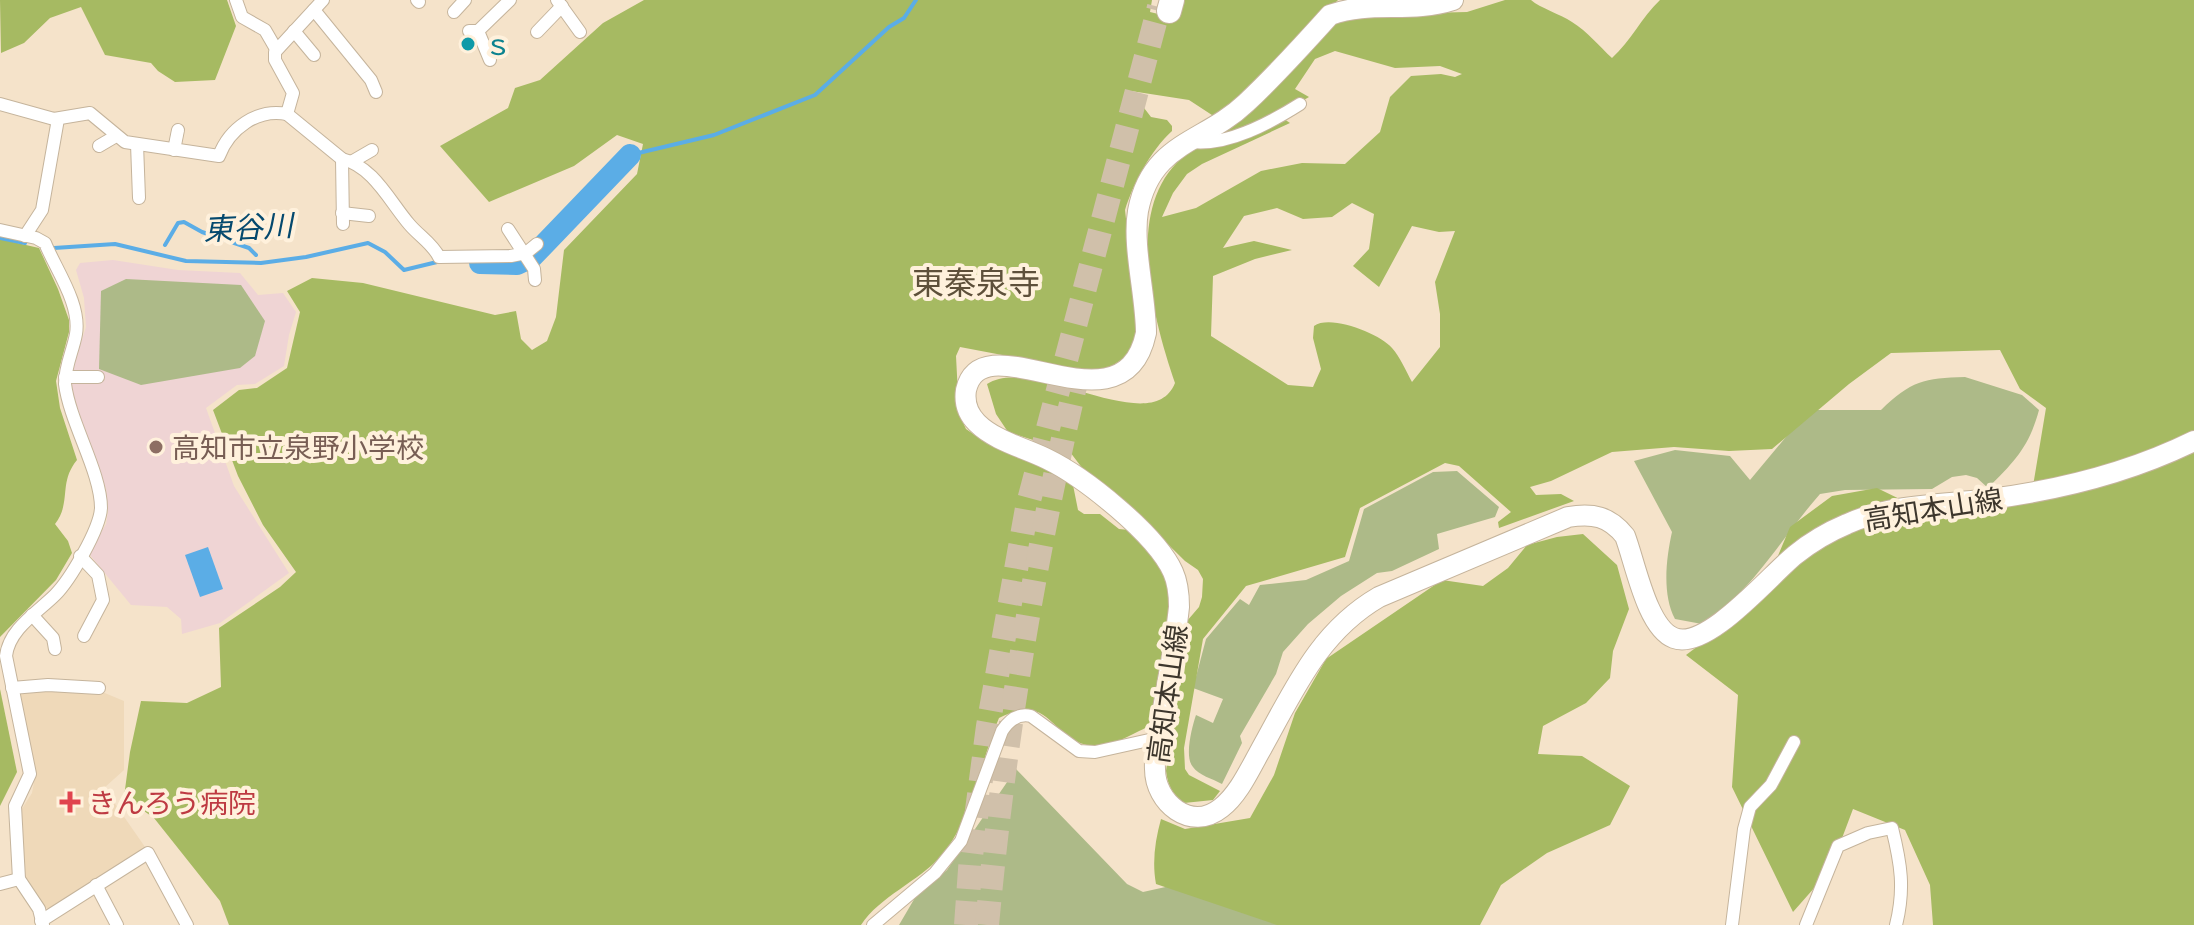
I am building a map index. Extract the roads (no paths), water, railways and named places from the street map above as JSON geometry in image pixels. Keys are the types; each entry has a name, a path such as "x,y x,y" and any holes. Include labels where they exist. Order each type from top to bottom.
{"main road":[{"name":"高知本山線","path":"1453,0 1432,4 1367,0 1344,6 1330,15 1234,114 1174,149 1155,171 1139,208 1136,224 1146,333 1143,347 1134,363 1122,374 1107,380 1089,380 998,364 978,372 966,391 969,413 979,425 1050,460 1087,483 1154,545 1172,570 1179,593 1179,607 1155,776 1161,794 1176,812 1190,817 1214,812 1227,803 1308,667 1339,625 1379,597 1568,517 1596,515 1619,528 1625,536 1657,624 1675,639 1690,640 1702,636 1814,540 1851,522 1888,511 2060,487 2126,467 2194,441"}],"street":[{"path":"236,0 242,17 265,30 276,49 275,60 293,93 287,114"},
{"path":"454,12 465,0"},
{"path":"490,60 474,31 510,0"},
{"path":"537,32 559,3 580,32"},
{"path":"276,49 318,5 371,80 376,92"},
{"path":"294,31 314,55"},
{"path":"0,104 58,119 90,113 125,142 219,156 228,138 243,123 287,114 390,196 409,224 439,257 528,258"},
{"path":"1185,142 1204,144 1265,126 1300,104"},
{"path":"25,236 42,210 58,119"},
{"path":"174,150 178,130"},
{"path":"99,146 116,136"},
{"path":"137,144 139,198"},
{"path":"347,160 372,150"},
{"path":"347,160 342,219 369,216"},
{"path":"508,229 528,258 535,280"},
{"path":"0,230 45,243 75,312 77,332 65,377 69,403 100,502 97,526 64,584 32,615 7,649 30,774 15,806 19,879 39,909 42,923 148,853 187,925"},
{"path":"528,258 537,244"},
{"path":"65,377 98,377"},
{"path":"80,556 98,575 103,600 84,636"},
{"path":"32,615 53,638 55,649"},
{"path":"12,688 48,685 99,688"},
{"path":"873,925 912,889 935,873 961,841 1002,731 1009,721 1021,715 1031,716 1079,751 1087,752 1158,738"},
{"path":"1732,925 1744,829 1750,807 1771,785 1794,742"},
{"path":"1806,925 1838,846 1868,833 1892,828 1901,861 1903,899 1896,925"},
{"path":"0,884 19,879"},
{"path":"96,885 117,925"}],"water":[{"path":"208,547 223,589 200,597 185,555"}],"waterway":[{"path":"630,155 714,135 815,95 889,27 904,18 916,0"},
{"name":"東谷川","path":"480,263 517,264 532,257 630,155"},
{"path":"165,245 178,223 184,222 202,232 249,248 256,255"},
{"name":"東谷川","path":"0,238 25,243"},
{"name":"東谷川","path":"54,248 115,244 186,261 261,263 368,243 385,252 404,270 437,262"}],"tunnel":[{"path":"966,925 971,856 988,726 1027,508 1159,7"},
{"path":"987,925 1002,787 1022,650 1047,514 1077,378"}],"place":[{"name":"ｓ","path":"468,44"},
{"name":"高知市立泉野小学校","path":"156,447"},
{"name":"きんろう病院","path":"70,802"}],"district":[{"name":"東秦泉寺","path":"976,282"}]}
